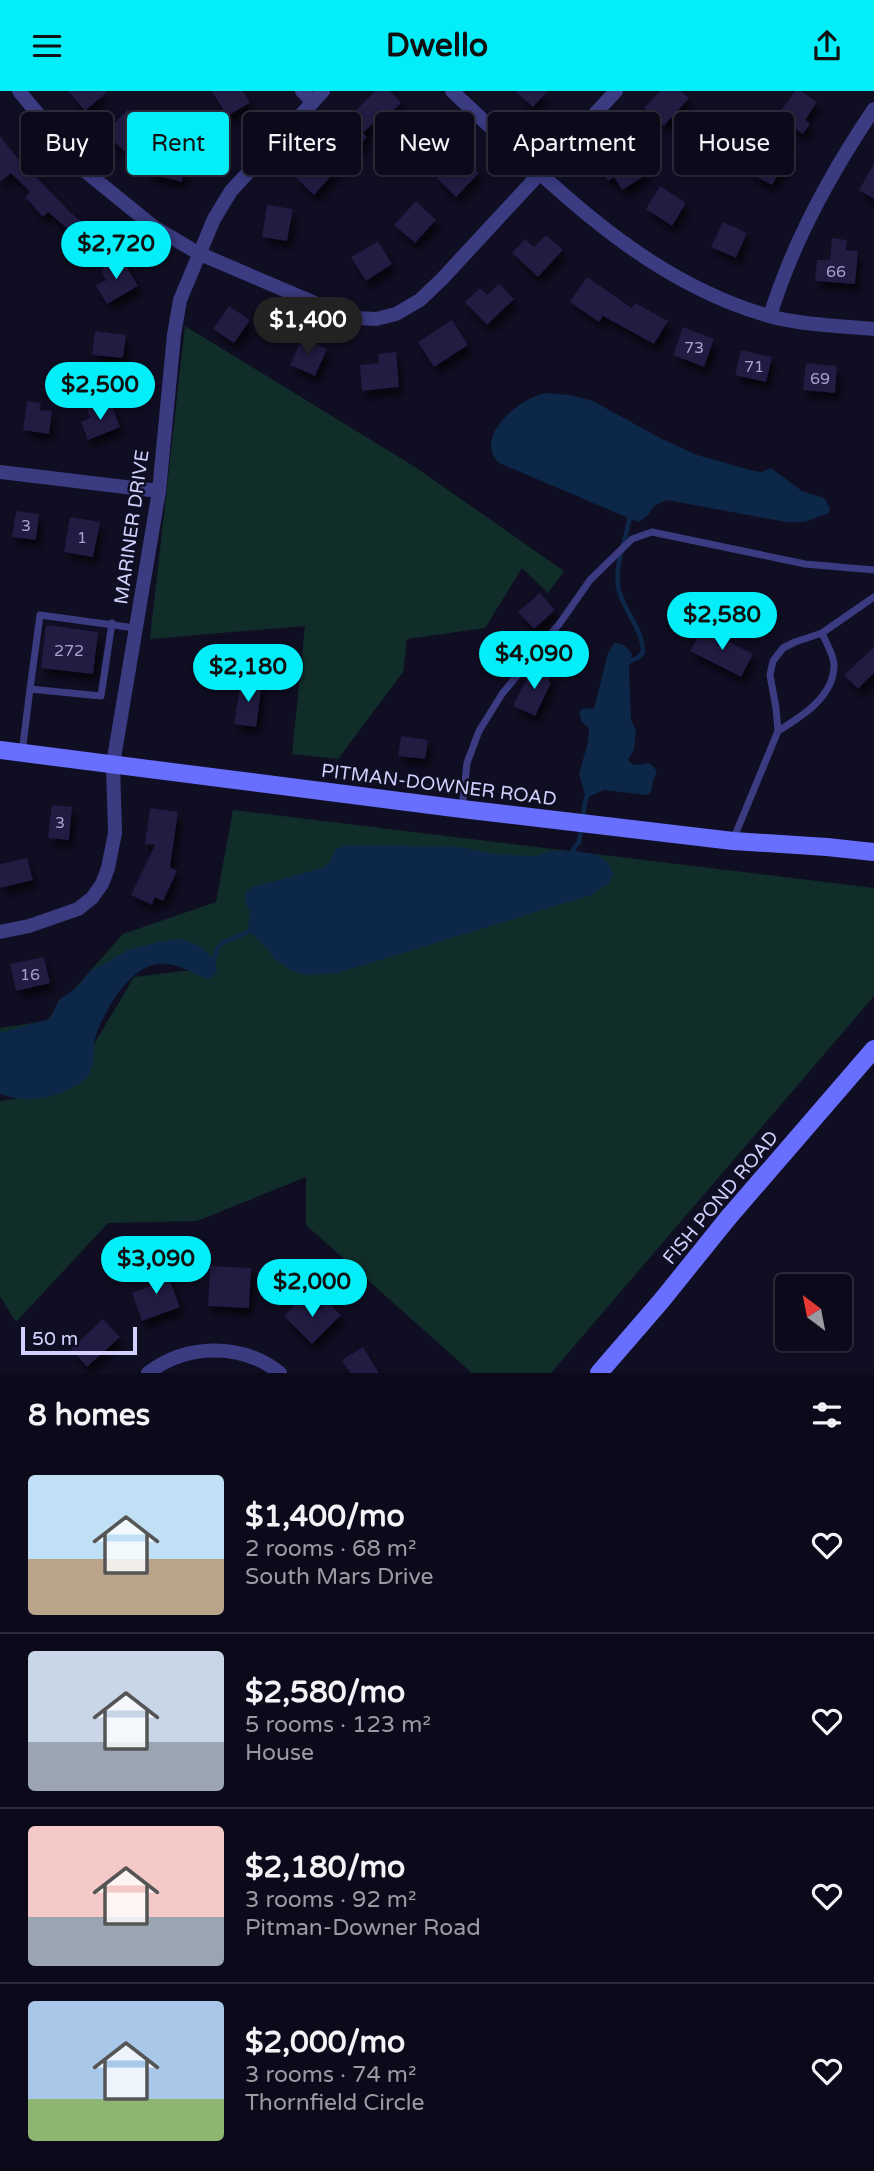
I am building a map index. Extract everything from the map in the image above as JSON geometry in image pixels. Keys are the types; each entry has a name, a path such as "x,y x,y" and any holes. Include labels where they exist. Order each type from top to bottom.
{"street":[{"path":"19,91 85,171 155,227 198,253 324,307 357,318 376,319 396,314 420,300 538,175"},
{"path":"302,91 318,97"},
{"path":"452,91 488,125"},
{"path":"597,112 616,91"},
{"name":"MARINER DRIVE","path":"0,932 29,926 78,909 92,898 102,884 113,851 113,764 159,491 176,317 180,300 198,253 231,191 318,97"},
{"path":"770,316 813,207 874,109"},
{"path":"542,175 626,246 666,272 710,295 770,316 874,329"},
{"path":"0,472 159,491"},
{"name":"PITMAN-DOWNER ROAD","path":"0,750 733,841 874,852"},
{"name":"FISH POND ROAD","path":"599,1373 874,1049"},
{"path":"148,1373 174,1357 202,1350 218,1350 263,1362 280,1373"}],"lane":[{"path":"462,809 467,763 479,731 502,694 590,580 632,539 652,532 805,564 874,570"},
{"path":"733,841 778,731 770,675 773,661 783,648 822,633 874,597"},
{"path":"22,753 40,615 135,628"},
{"path":"30,689 101,696 112,623"},
{"path":"778,731 804,715 832,685 834,662 822,633"}],"green space":[{"path":"185,326 415,467 564,571 548,593 522,568 485,628 407,639 403,672 338,759 292,754 305,626 150,639"},
{"path":"233,810 874,888 874,996 551,1373 472,1373 306,1225 306,1177 197,1221 108,1223 16,1322 0,1296 0,1101 66,1091 134,977 216,967 180,939 34,1050 0,1053 0,1028 46,1021 123,934 216,902"}],"water":[{"path":"546,393 593,401 697,455 754,471 762,472 771,468 802,491 824,498 830,508 829,513 805,522 786,522 667,500 655,505 647,516 638,522 499,463 492,452 491,441 495,430 524,402"},
{"path":"614,643 625,646 632,655 629,667 631,720 636,731 634,749 628,760 634,765 649,763 657,773 651,792 647,795 604,790 586,798 579,774 589,728 582,722 579,712 584,708 594,709 608,653"},
{"path":"348,845 461,847 494,854 533,856 553,851 577,851 598,855 608,863 614,874 609,883 591,895 338,973 305,975 294,972 276,960 250,932 246,892 252,887 323,868 329,863 336,849"},
{"path":"180,939 193,943 209,954 217,973 209,979 166,964 138,972 120,990 106,1012 96,1037 88,1076 77,1085 49,1097 20,1099 0,1094 0,1033 50,1019 59,1000 79,986 88,973 128,950"}],"building":[{"path":"68,91 108,91 85,111"},
{"path":"212,91 243,91 250,103 229,115 229,112 225,112"},
{"path":"375,91 390,91 401,103 392,112 375,112 375,122 363,133 367,137 361,143 361,112 354,112"},
{"path":"515,91 548,91 533,107"},
{"path":"660,91 681,91 689,98 664,126 660,122 660,112 648,112 644,108"},
{"path":"795,91 801,91 817,102 805,120 810,124 803,134 794,128 794,112 780,112"},
{"path":"128,109 131,112 127,112 127,148 124,151 113,141 113,125"},
{"path":"0,136 21,163 21,175 31,175 33,178 35,176 71,213 99,235 84,253 64,235 69,230 48,212 43,217 25,197 30,192 11,173 0,182"},
{"path":"874,164 874,199 859,190"},
{"path":"474,168 479,173 456,197 437,178 440,175 474,175"},
{"path":"155,175 184,175 182,182"},
{"path":"299,175 330,175 314,195 296,178"},
{"path":"604,175 646,175 622,190 614,177 608,181"},
{"path":"753,175 778,175 772,185"},
{"path":"660,186 686,203 672,226 646,209"},
{"path":"416,201 436,220 415,243 394,225"},
{"path":"267,205 293,209 287,241 262,237"},
{"path":"723,222 747,233 736,258 711,247"},
{"path":"546,235 563,250 538,277 512,253 525,239 534,247"},
{"path":"832,238 847,240 846,250 858,251 855,284 815,281 817,260 830,260"},
{"path":"378,241 392,264 366,281 351,257"},
{"path":"121,257 138,286 107,304 96,286 106,280 101,270"},
{"path":"587,277 632,308 635,303 668,321 654,344 603,316 599,322 570,302"},
{"path":"499,284 514,299 487,325 465,302 480,288 487,295"},
{"path":"229,306 250,320 234,343 213,329"},
{"path":"452,320 468,345 434,367 418,342"},
{"path":"683,327 714,339 704,367 673,355"},
{"path":"95,331 126,335 123,358 92,355"},
{"path":"302,338 327,349 315,376 290,365"},
{"path":"741,350 772,357 766,382 735,375"},
{"path":"396,352 399,387 362,391 360,365 379,363 378,354"},
{"path":"806,363 837,366 835,393 803,390"},
{"path":"27,401 41,403 40,410 52,411 49,434 23,430"},
{"path":"99,404 102,410 112,406 120,427 88,440 81,422 90,418 87,409"},
{"path":"16,511 39,514 36,540 12,537"},
{"path":"70,517 100,522 93,557 64,552"},
{"path":"540,593 555,610 534,629 518,612"},
{"path":"46,625 98,632 93,674 41,668"},
{"path":"703,628 753,654 741,677 690,651"},
{"path":"874,647 874,673 858,689 844,675"},
{"path":"534,665 552,673 548,681 551,683 535,716 513,706"},
{"path":"241,681 262,684 256,727 234,724"},
{"path":"401,736 428,740 425,759 398,756"},
{"path":"52,805 72,807 69,840 48,838"},
{"path":"150,808 178,812 170,867 177,871 163,901 155,897 152,905 131,895 155,845 145,844"},
{"path":"27,858 33,880 0,888 0,864"},
{"path":"44,957 50,983 16,991 10,964"},
{"path":"210,1266 251,1268 249,1308 208,1306"},
{"path":"165,1268 180,1307 142,1321 132,1293 151,1286 147,1275"},
{"path":"304,1296 319,1310 327,1302 341,1315 312,1344 284,1316"},
{"path":"103,1319 120,1337 87,1367 71,1349"},
{"path":"363,1347 379,1373 350,1373 342,1360"}],"waterway":[{"path":"626,663 643,652 640,636 622,599 618,582 619,563 630,516"},
{"path":"582,820 588,795"},
{"path":"569,855 579,842 581,829"},
{"path":"213,964 217,949 222,943 253,930"}]}
